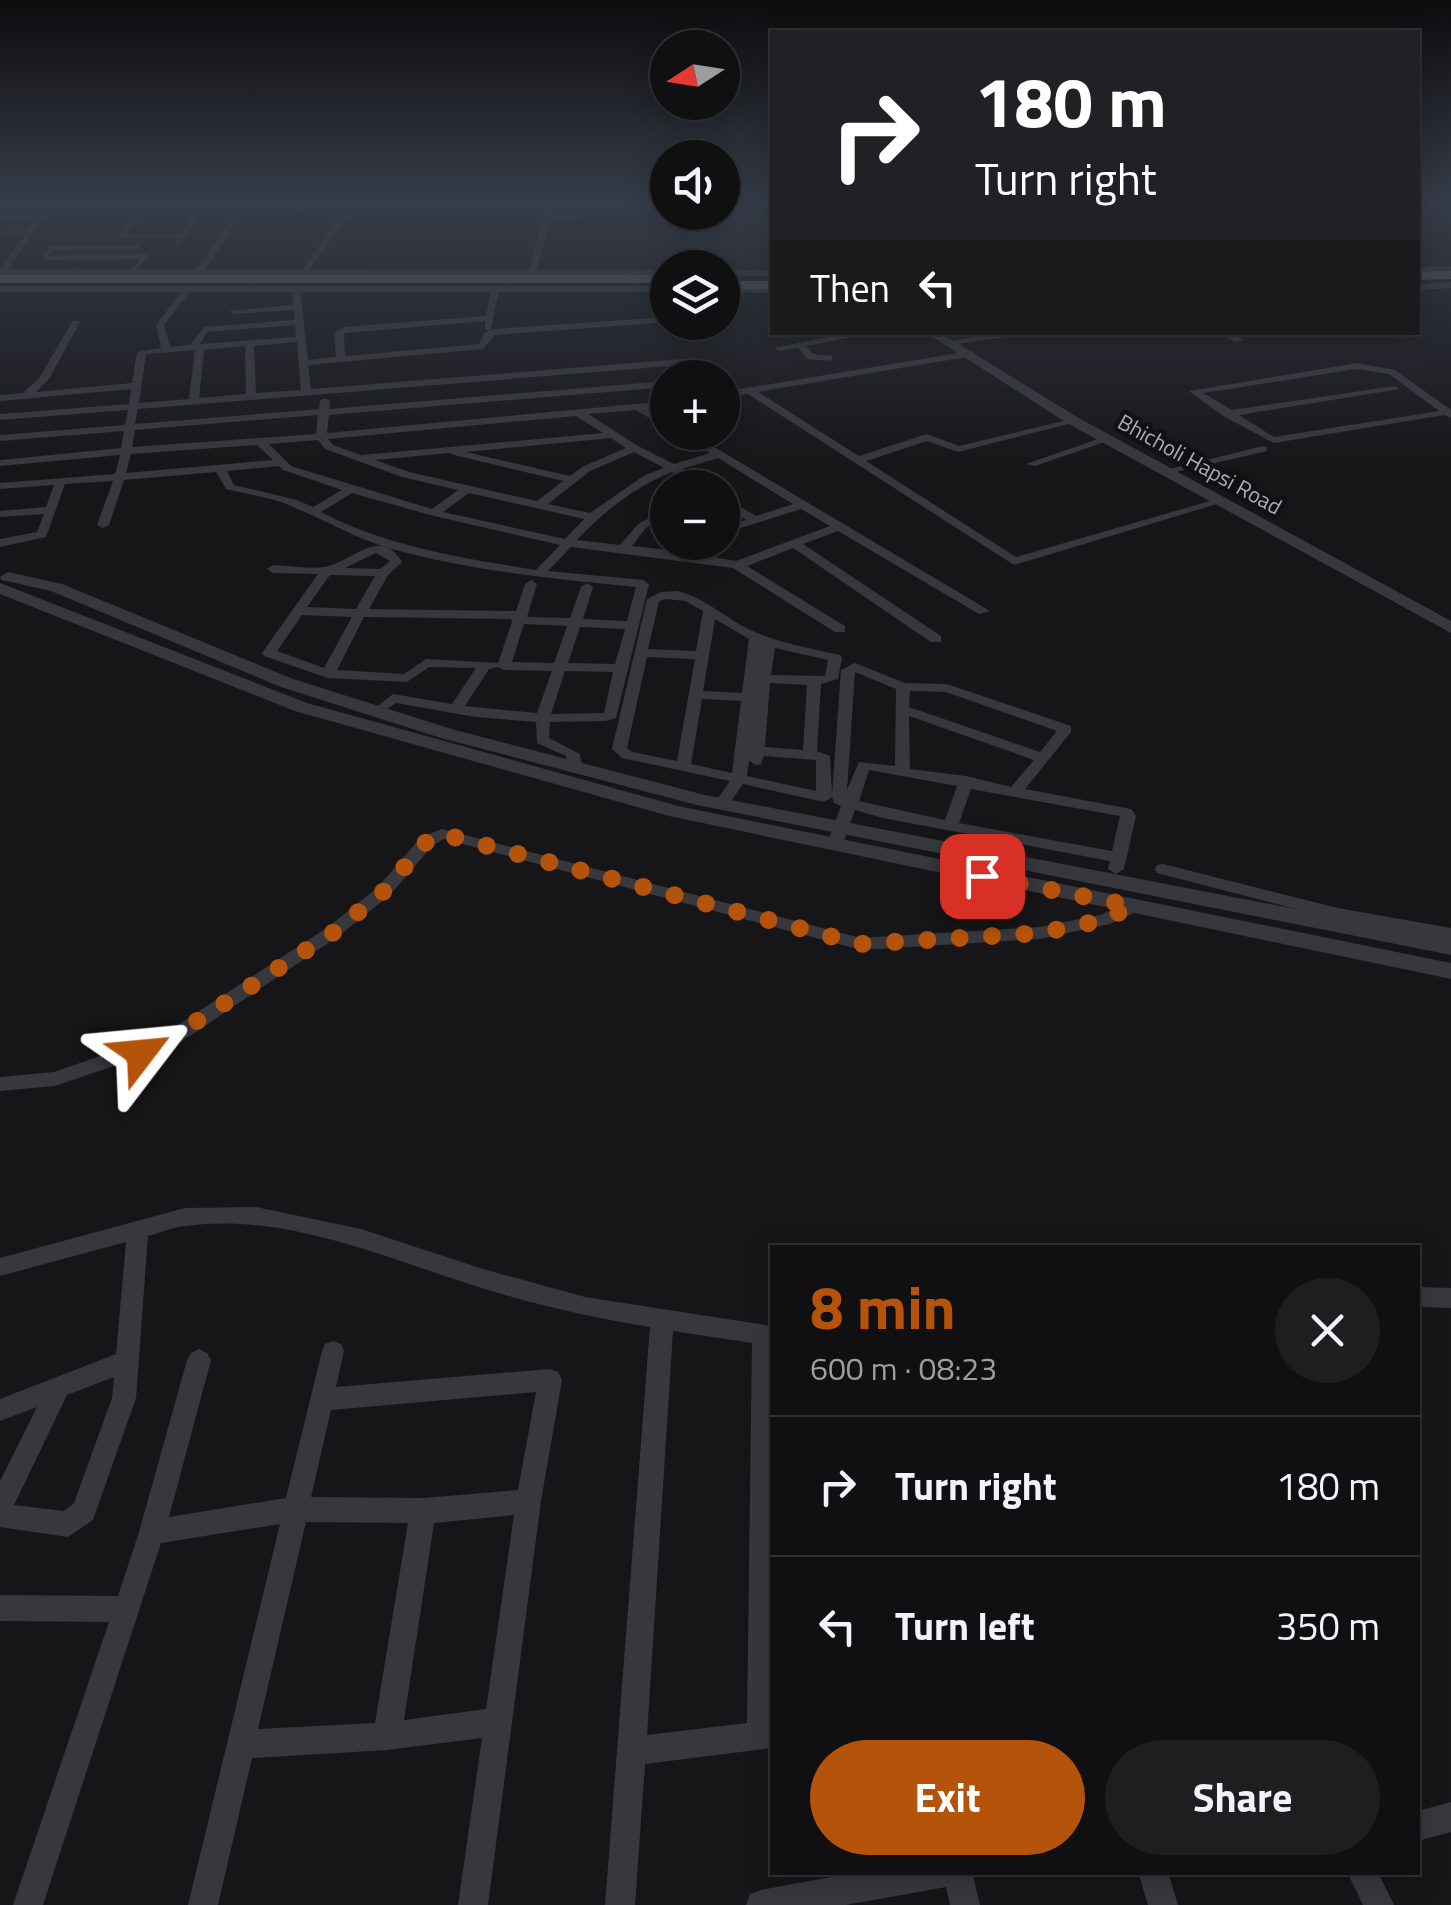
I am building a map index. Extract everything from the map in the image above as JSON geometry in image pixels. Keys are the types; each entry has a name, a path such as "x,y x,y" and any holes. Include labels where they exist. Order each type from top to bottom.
{"street":[{"path":"166,350 160,325 187,291"},
{"path":"296,291 306,392"},
{"path":"304,363 483,346 488,318 502,291"},
{"path":"233,310 296,306"},
{"path":"341,359 340,331 488,318"},
{"path":"488,334 650,321"},
{"path":"27,395 44,379 76,322"},
{"path":"194,402 197,347 204,330 299,322"},
{"path":"386,326 386,354"},
{"path":"779,348 855,335"},
{"name":"Bhicholi Hapsi Road","path":"935,335 1072,420 1451,628"},
{"path":"948,342 1012,335"},
{"path":"1228,335 1238,340"},
{"path":"103,524 126,451 142,352 302,338"},
{"path":"249,343 252,397"},
{"path":"800,344 815,358"},
{"path":"740,392 970,354"},
{"path":"798,360 829,358"},
{"path":"0,417 650,365"},
{"path":"1358,366 1447,416"},
{"path":"1269,442 1194,390 1358,366 1392,372 1447,416"},
{"path":"529,375 539,416"},
{"path":"0,438 650,385"},
{"path":"0,398 136,386"},
{"path":"1227,414 1395,390"},
{"path":"326,391 321,436 328,447 467,490 592,517"},
{"path":"750,391 1014,560 1027,560 1221,501"},
{"path":"0,463 650,407"},
{"path":"640,408 650,414"},
{"path":"579,413 676,470"},
{"path":"1167,471 1269,442 1447,416"},
{"path":"859,460 927,438 958,449 1072,420"},
{"path":"358,458 611,434"},
{"path":"1031,464 1108,439"},
{"path":"260,442 278,462"},
{"path":"539,504 602,460 634,448"},
{"path":"443,450 572,480"},
{"path":"712,450 984,612"},
{"path":"504,666 535,579 592,517 649,477 719,454"},
{"path":"0,486 278,462 434,513 568,542 650,552"},
{"path":"220,468 230,487 293,502 379,545 396,562 384,573 328,674"},
{"path":"0,543 38,538 61,481"},
{"path":"313,512 351,489"},
{"path":"434,513 467,490"},
{"path":"740,525 802,506"},
{"path":"0,514 50,510"},
{"path":"740,511 754,520"},
{"path":"623,549 650,522"},
{"path":"737,565 841,526"},
{"path":"795,544 936,639"},
{"path":"621,668 426,664 407,678 328,674 270,653 326,572 379,545 535,579 644,584 696,592 760,635"},
{"path":"707,560 737,565 840,629"},
{"path":"273,569 384,573"},
{"path":"0,576 56,587 286,683 576,768 1132,906 1451,972"},
{"path":"377,712 394,698 515,720 608,716 644,584"},
{"path":"576,768 574,754 543,743 544,716 586,587"},
{"path":"0,588 360,727 676,812 1113,879 1451,948"},
{"path":"745,761 824,796 826,759 810,753 683,767 627,755 619,749 656,596 689,599 760,635 835,658 831,680 764,679"},
{"path":"683,767 710,610"},
{"path":"298,611 632,625"},
{"path":"722,804 745,761 764,679 760,635"},
{"path":"745,761 749,697 760,635"},
{"path":"640,653 702,654"},
{"path":"456,710 485,664"},
{"path":"1016,790 1066,729 947,688 903,687 855,667 848,670 839,800 1119,858"},
{"path":"810,753 814,681"},
{"path":"903,687 904,770"},
{"path":"695,695 749,697"},
{"path":"902,710 1044,758"},
{"path":"838,835 864,765 904,770 1125,812 1128,816 1113,879"},
{"path":"952,824 966,781"},
{"path":"0,1084 55,1080 171,1038 334,932 384,891 427,841 442,834 860,944 1040,933 1104,920 1132,906"},
{"path":"1163,869 1338,914 1451,934"},
{"path":"0,1267 185,1217 256,1216 361,1238 538,1295 768,1336 767,1735 632,1751"},
{"path":"59,1387 2,1503 1,1512 7,1518 68,1524 84,1511 124,1398 124,1362 138,1231"},
{"path":"1420,1298 1451,1298"},
{"path":"620,1905 662,1319"},
{"path":"203,1905 325,1399 333,1351"},
{"path":"28,1905 152,1532 199,1360"},
{"path":"0,1410 124,1362"},
{"path":"325,1399 550,1380 528,1501 474,1905"},
{"path":"152,1532 296,1509 423,1512 528,1501"},
{"path":"387,1736 423,1512"},
{"path":"0,1608 125,1609"},
{"path":"242,1744 387,1736 497,1722"},
{"path":"1420,1825 1451,1817"},
{"path":"774,1905 930,1875"},
{"path":"959,1875 964,1905"},
{"path":"1154,1875 1163,1905"},
{"path":"1364,1875 1379,1905"}],"route":[{"path":"141,1053 171,1038 334,932 384,891 427,841 442,834 876,946 1040,933 1104,920 1132,906 982,876"}]}
